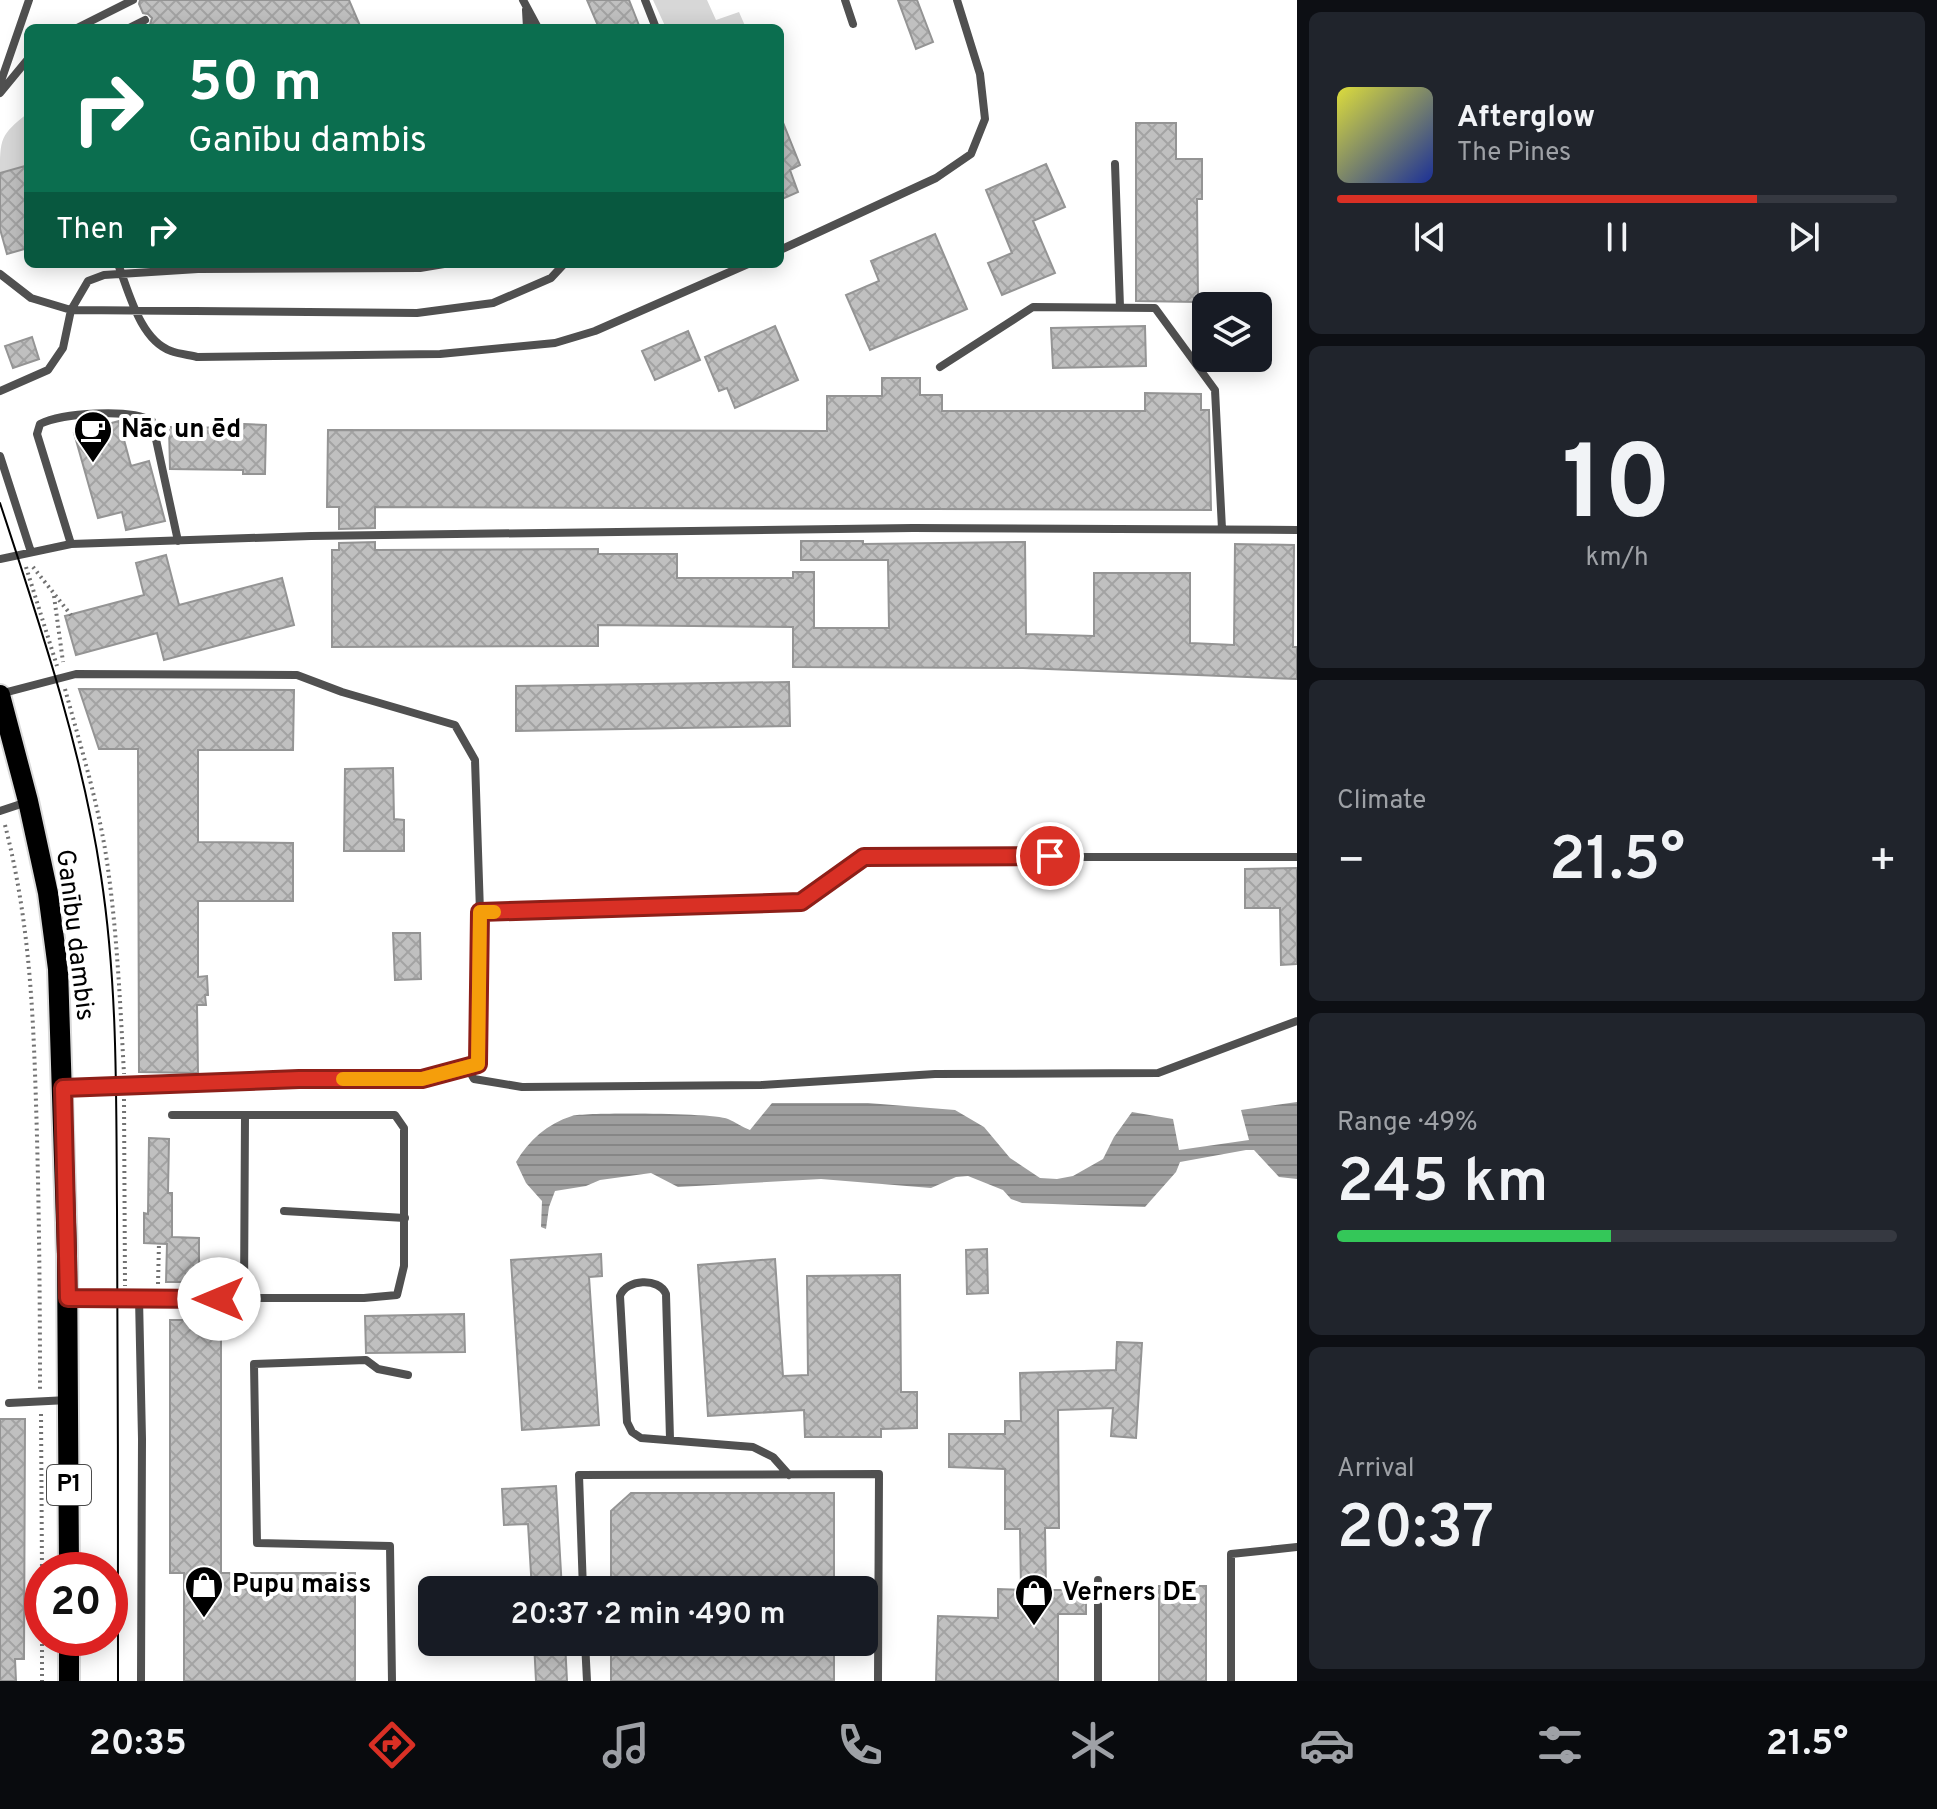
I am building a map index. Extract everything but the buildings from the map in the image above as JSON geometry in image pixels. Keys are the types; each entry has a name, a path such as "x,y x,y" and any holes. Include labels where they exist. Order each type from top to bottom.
{"main road":[{"name":"Ganību dambis","path":"0,694 48,893 58,969 68,1298 69,1552"},
{"path":"69,1656 69,1681"}],"lane":[{"path":"0,84 29,0"},
{"path":"85,24 133,0"},
{"path":"645,0 654,24"},
{"path":"845,0 853,24"},
{"path":"784,248 936,178 971,154 985,119 980,74 957,0"},
{"path":"524,3 527,24"},
{"path":"524,3 536,24"},
{"path":"137,24 145,20"},
{"path":"0,93 24,64"},
{"path":"1115,164 1120,307"},
{"path":"120,268 137,312 152,337 169,351 197,357 384,356 484,351 555,343 595,331 739,268"},
{"path":"0,391 48,370 63,348 71,310 88,281 120,268 420,268"},
{"path":"0,274 31,298 71,310 417,313 493,303 551,278 560,268"},
{"path":"940,367 1033,307 1155,308 1215,390 1222,529"},
{"path":"71,544 37,434 40,424 54,418 133,415 152,421 178,541"},
{"path":"0,456 28,553"},
{"path":"0,559 71,544 311,536 913,528 1297,530"},
{"path":"0,694 61,677 91,673 297,675 342,692 455,725 475,760 480,912 478,1064 422,1079 299,1079 63,1088"},
{"path":"1,810 28,801"},
{"path":"480,912 801,902 864,857 1297,857"},
{"path":"467,1067 474,1079 522,1087 761,1085 935,1074 1158,1073 1297,1021"},
{"path":"68,1298 364,1298 397,1295 404,1266 405,1218 404,1128 395,1115 172,1115"},
{"path":"244,1299 245,1115"},
{"path":"284,1211 405,1218"},
{"path":"670,1439 666,1294 663,1287 656,1283 630,1284 620,1296 627,1422 632,1432 641,1438 753,1447 773,1457 789,1475"},
{"path":"139,1298 141,1681"},
{"path":"392,1681 390,1546 257,1543 254,1364 366,1360 378,1369 408,1375"},
{"path":"9,1403 68,1400"},
{"path":"583,1576 579,1475 879,1474 878,1681"},
{"path":"1231,1681 1231,1554 1297,1547"},
{"path":"1098,1580 1098,1681"},
{"path":"586,1656 587,1681"}],"path":[{"path":"28,553 54,595 71,615"},
{"path":"28,553 26,568 61,677 94,797 105,852 119,978 124,1087 125,1297"},
{"path":"54,595 63,663 61,677"},
{"path":"1,810 28,940 32,996 39,1187 42,1552"},
{"path":"158,1298 159,1243"},
{"path":"42,1656 42,1681"}],"shaded area":[{"path":"653,0 707,0 716,20 739,12 744,24 664,24"},
{"path":"24,116 24,166 0,173 1,145 12,127"},
{"path":"1297,1102 1297,1179 1279,1177 1254,1150 1180,1162 1176,1172 1145,1207 1022,1203 1011,1199 1003,1190 968,1176 956,1177 931,1188 821,1179 678,1187 651,1173 600,1180 586,1186 555,1191 546,1229 541,1227 542,1201 526,1183 516,1162 540,1134 572,1116 700,1115 728,1119 750,1130 772,1103 868,1103 955,1110 984,1127 1010,1158 1040,1178 1057,1179 1073,1176 1103,1159 1132,1112 1173,1119 1179,1150 1249,1140 1241,1110"}],"tram line":[{"path":"0,503 45,641 71,734 93,829 107,918 116,1084 118,1681"}],"slow traffic":[{"path":"343,1079 422,1079 478,1064 480,912 494,912"}],"place":[{"name":"Nāc un ēd","path":"93,464"},
{"name":"Pupu maiss","path":"204,1619"},
{"name":"Verners DE","path":"1034,1627"}],"route":[{"path":"219,1299 68,1298 63,1088 299,1079 422,1079 478,1064 480,912 801,902 864,857 1050,856"}]}
